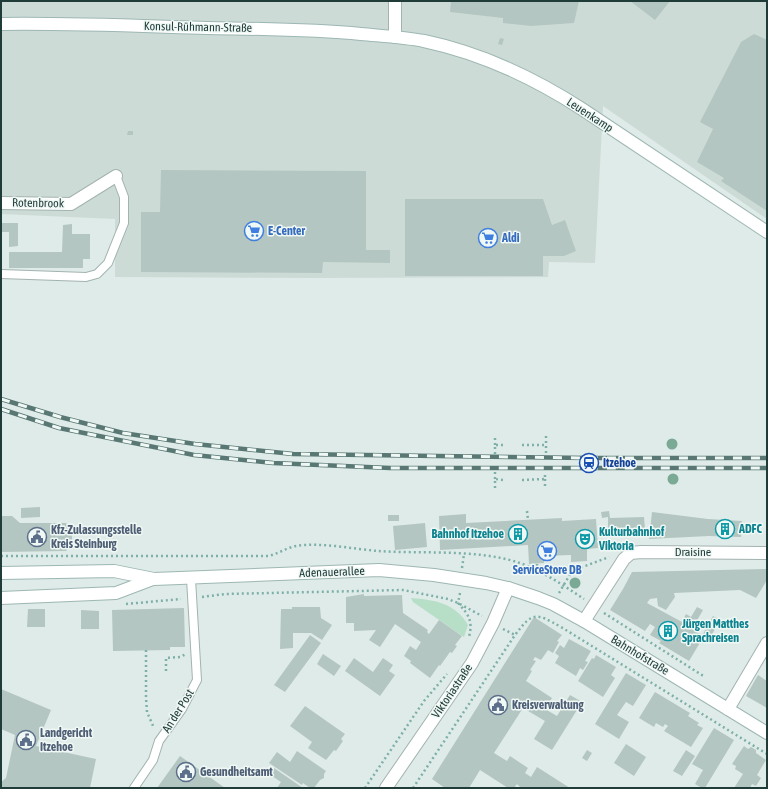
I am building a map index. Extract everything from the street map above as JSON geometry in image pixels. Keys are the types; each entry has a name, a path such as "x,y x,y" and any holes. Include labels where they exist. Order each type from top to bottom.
{"street":[{"path":"395,1 395,37"},
{"name":"Konsul-Rühmann-Straße","path":"1,24 294,30 395,37"},
{"name":"Leuenkamp","path":"395,37 425,41 460,51 532,79 582,109 767,232"},
{"name":"Rotenbrook","path":"1,202 71,204 116,176"},
{"path":"584,621 624,559 636,553"},
{"name":"Draisine","path":"636,553 767,553"},
{"name":"Adenauerallee","path":"1,573 114,571 154,579 380,570 434,575 508,588"},
{"name":"Adenauerallee","path":"1,598 116,593 154,579"},
{"name":"Bahnhofstraße","path":"508,588 538,598 584,621 767,733"},
{"name":"Viktoriastraße","path":"386,788 472,663 493,623 508,588"},
{"path":"728,709 767,643"}],"lane":[{"path":"1,274 86,277 97,274 108,263 124,223 124,197 116,176"},
{"name":"An der Post","path":"134,788 153,760 159,741 182,709 197,680 191,578"}],"path":[{"path":"495,436 495,454"},
{"path":"546,436 546,454"},
{"path":"495,445 503,445"},
{"path":"522,445 546,445"},
{"path":"495,472 495,488"},
{"path":"545,472 545,488"},
{"path":"495,479 503,480"},
{"path":"522,480 545,480"},
{"path":"527,510 528,520"},
{"path":"1,556 268,556 296,546 464,554"},
{"path":"537,564 537,571 572,571 616,554 636,553"},
{"path":"563,585 572,571"},
{"path":"120,604 156,602 225,594 403,590 448,599 458,603 470,618 471,626 467,642"},
{"path":"413,788 515,635 526,621 534,616 545,618 561,627 767,754"},
{"path":"146,650 146,698 148,712 159,741"},
{"path":"166,671 166,658 196,653"},
{"path":"365,788 424,701 448,672"},
{"path":"426,761 429,764"}],"shaded area":[{"path":"1,1 767,1 767,219 603,106 595,263 549,262 548,277 115,277 115,219 1,214"}],"green space":[{"path":"411,598 428,600 451,607 468,625 464,637 413,602"}],"building":[{"path":"451,1 579,1 574,23 531,26 503,23 503,18 450,12"},
{"path":"630,1 670,1 655,20"},
{"path":"754,34 767,40 767,211 721,181 724,178 697,162 713,129 700,122 741,42"},
{"path":"500,38 504,39 502,45 498,44"},
{"path":"128,131 133,131 133,135 127,135"},
{"name":"E-Center","path":"161,170 366,171 366,250 390,250 390,263 323,262 322,273 141,272 141,212 160,212"},
{"name":"Aldi","path":"405,199 543,199 552,225 565,220 576,251 564,256 543,256 543,276 405,276"},
{"path":"1,223 18,223 18,246 9,247 9,232 1,232"},
{"path":"72,224 72,234 90,234 90,259 83,259 83,268 9,268 9,252 62,252 63,225"},
{"path":"40,507 40,517 21,518 21,508"},
{"path":"609,511 610,518 644,517 645,529 618,530 618,532 608,533 608,517 602,518 601,512"},
{"path":"652,512 708,519 742,521 741,537 709,536 649,539"},
{"name":"Bahnhof Itzehoe","path":"466,514 466,523 562,518 562,521 596,519 598,548 587,549 587,561 571,562 571,555 544,556 544,563 529,564 528,545 440,550 439,516"},
{"path":"388,515 399,515 399,521 388,521"},
{"name":"Kfz-Zulassungsstelle Kreis Steinburg","path":"1,516 12,516 20,523 66,523 72,530 72,544 66,551 1,552"},
{"path":"425,523 427,547 395,550 393,526"},
{"path":"767,569 767,580 756,598 740,590 674,593 675,597 666,610 658,606 657,598 650,599 647,603 682,622 686,614 691,617 697,607 703,610 692,629 704,636 689,661 659,643 661,641 650,635 655,627 650,624 645,631 610,610 632,572"},
{"path":"364,594 364,596 402,595 403,613 428,630 427,632 429,634 439,620 462,636 455,645 457,646 452,653 450,652 430,678 410,663 411,661 404,656 410,646 416,650 421,642 395,624 380,647 369,640 376,630 354,631 354,623 346,623 346,597"},
{"path":"292,607 320,607 321,618 332,625 322,640 311,633 293,633 293,648 280,649 281,609 292,609"},
{"path":"184,608 185,647 170,647 170,650 113,651 112,610"},
{"path":"28,609 45,609 45,627 27,627"},
{"path":"81,610 99,611 99,629 81,629"},
{"path":"713,616 720,620 710,638 703,634"},
{"name":"Kreisverwaltung","path":"534,617 562,635 557,641 559,642 553,653 548,650 541,660 535,657 533,660 536,661 530,670 532,671 526,681 552,698 545,709 557,716 570,695 582,702 552,750 534,739 545,721 523,708 494,753 507,761 510,756 528,768 525,773 531,777 537,767 570,788 521,788 517,784 514,788 508,788 480,770 469,788 445,788 432,779"},
{"path":"310,635 321,643 285,692 274,685"},
{"path":"569,639 591,651 585,661 588,662 583,670 580,668 576,676 555,663 559,656 555,653 560,645 564,648"},
{"path":"323,654 341,666 334,676 317,664"},
{"path":"596,655 616,667 611,675 615,678 603,697 578,681 592,658 594,659"},
{"path":"354,658 373,672 383,658 393,665 389,671 395,675 380,696 345,671"},
{"path":"626,673 646,685 633,706 626,702 617,715 629,722 619,739 595,724"},
{"path":"758,675 767,681 767,708 746,696"},
{"name":"Landgericht Itzehoe","path":"1,689 51,710 36,746 96,759 90,788 1,788 1,782 6,778 15,735 1,729"},
{"path":"655,692 690,713 688,716 699,723 697,725 703,728 691,747 664,731 668,726 665,724 663,727 656,723 654,727 639,718"},
{"path":"305,706 345,734 341,739 343,741 336,751 334,750 326,760 308,748 312,742 290,726"},
{"path":"714,728 734,740 705,788 702,788 695,784 703,770 692,764"},
{"path":"626,744 646,757 634,776 614,763"},
{"path":"744,746 748,749 751,747 756,750 756,753 766,760 757,775 761,778 756,786 752,784 750,788 734,788 743,774 735,769 736,766 732,764"},
{"path":"587,750 592,753 587,761 582,758"},
{"path":"686,750 695,756 682,776 673,771"},
{"path":"297,751 326,771 324,778 320,780 314,788 310,788 303,783 302,785 269,763 277,752 290,762"},
{"name":"Gesundheitsamt","path":"180,756 225,788 157,788"},
{"path":"274,768 303,788 277,788 281,782 269,774"}],"railway":[{"path":"1,399 60,417 123,433 195,444 293,454 589,458 767,458"},
{"path":"1,409 59,428 194,455 273,463 390,468 767,468"}],"place":[{"name":"E-Center","path":"254,231"},
{"name":"Aldi","path":"488,238"},
{"name":"Itzehoe","path":"589,463"},
{"name":"ADFC","path":"725,529"},
{"name":"Bahnhof Itzehoe","path":"518,534"},
{"name":"Kfz-Zulassungsstelle Kreis Steinburg","path":"37,537"},
{"name":"Kulturbahnhof Viktoria","path":"585,539"},
{"name":"ServiceStore DB","path":"547,551"},
{"name":"Jürgen Matthes Sprachreisen","path":"668,631"},
{"name":"Kreisverwaltung","path":"498,705"},
{"name":"Landgericht Itzehoe","path":"26,740"},
{"name":"Gesundheitsamt","path":"186,772"}]}
